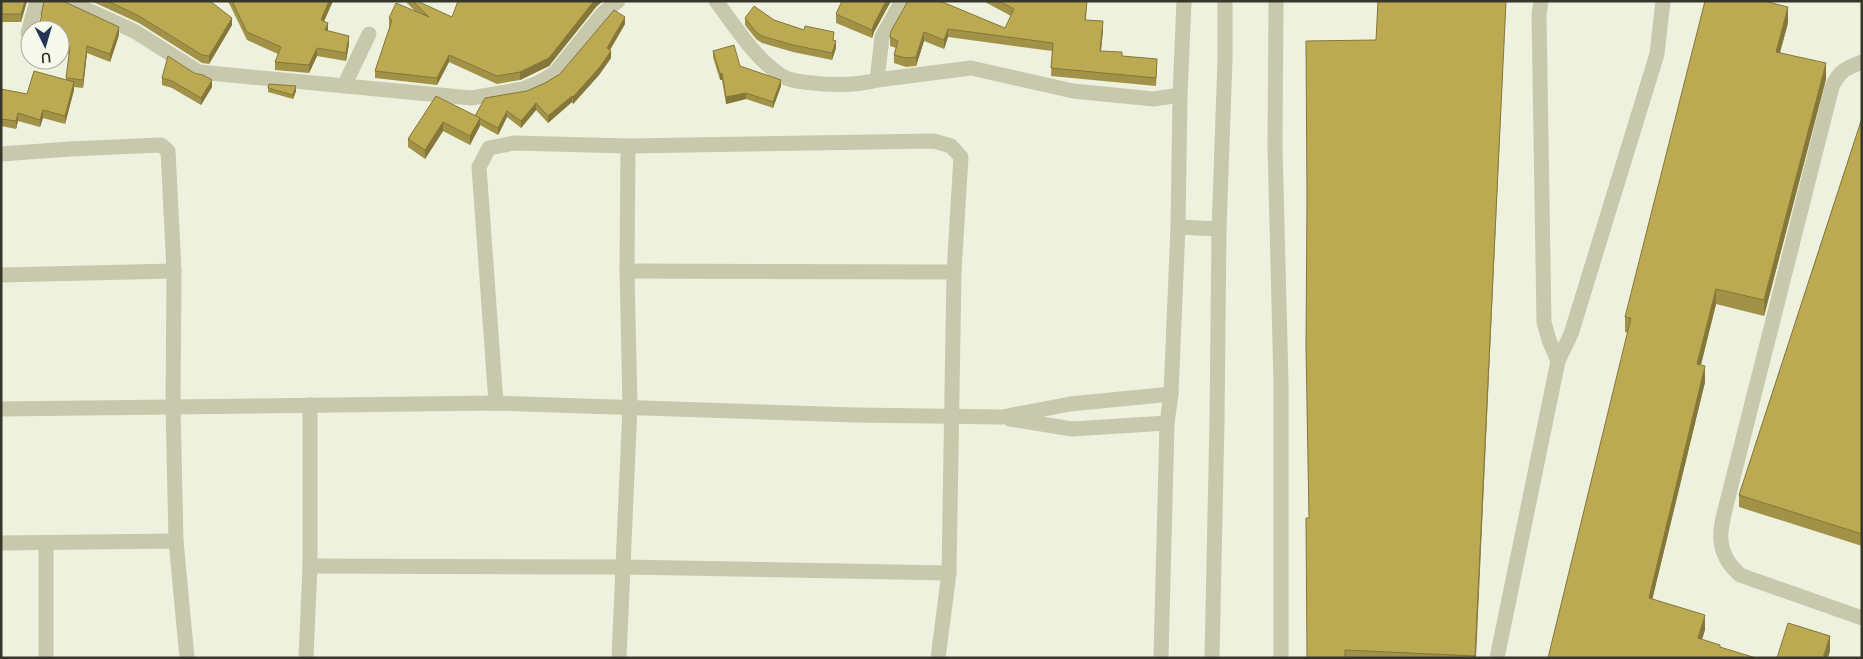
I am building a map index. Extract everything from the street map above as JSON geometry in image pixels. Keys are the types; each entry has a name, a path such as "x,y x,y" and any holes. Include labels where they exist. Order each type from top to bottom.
{"street":[{"path":"32,20 37,1"},
{"path":"75,2 150,40 199,72 471,98 523,89 555,73 604,13 618,1"},
{"path":"716,1 756,53 783,77 837,85 864,84 877,80 971,68 1073,91 1154,99 1180,95"},
{"path":"877,80 882,37 902,1"},
{"path":"1161,658 1167,423 1171,394 1178,227 1180,95 1184,1"},
{"path":"1212,658 1225,1"},
{"path":"1276,1 1275,147 1281,382 1280,658"},
{"path":"1541,1 1544,322 1558,361"},
{"path":"1497,658 1558,361 1571,334 1657,54 1662,1"},
{"path":"344,86 369,34"},
{"path":"1862,62 1837,75 1832,87 1730,490 1720,544 1730,566 1740,574 1862,618"},
{"path":"496,403 479,167 489,148 514,143 628,146 934,141 951,146 961,157 954,272 949,573 938,658"},
{"path":"1,154 161,145 168,151 174,271 173,406 176,541 186,658"},
{"path":"619,658 630,406 627,271 628,146"},
{"path":"1178,227 1219,229"},
{"path":"1,275 174,271"},
{"path":"627,271 954,272"},
{"path":"1002,417 1070,404 1171,394"},
{"path":"1,409 496,403 1002,417 1072,429 1167,423"},
{"path":"306,658 310,566 310,404"},
{"path":"1,543 46,544 176,541"},
{"path":"46,544 46,658"},
{"path":"310,566 624,567 949,573"}],"building":[{"path":"1,1 25,1 21,14 1,14"},
{"path":"44,1 63,1 119,27 110,54 87,46 83,80 66,78 67,70 70,70 70,20 40,20"},
{"path":"108,1 210,1 232,18 209,56 202,55 139,16"},
{"path":"232,1 329,1 321,20 328,23 325,30 349,36 346,53 317,48 309,65 275,62 281,47 247,32"},
{"path":"413,1 417,1 452,17 458,1 594,1 549,58 520,72 497,76 449,55 437,78 375,71 392,20 389,18 396,3 429,17"},
{"path":"842,1 886,1 872,30 836,14"},
{"path":"908,1 940,1 1005,28 1014,9 999,1 1087,1 1085,20 1103,21 1100,51 1122,52 1122,56 1157,59 1156,78 1051,68 1053,43 948,29 944,40 924,32 916,57 906,58 894,55 898,41 890,37 891,31"},
{"path":"1378,1 1506,1 1475,656 1345,650 1345,658 1307,658 1306,518 1309,518 1306,347 1306,41 1376,40"},
{"path":"1705,1 1764,1 1788,7 1776,52 1826,63 1764,300 1716,289 1697,364 1705,366 1649,598 1705,615 1698,638 1756,658 1548,658 1631,318 1625,317"},
{"path":"754,6 774,20 804,30 805,26 834,32 833,40 836,41 832,53 762,36 756,32 745,18"},
{"path":"614,10 625,17 607,48 611,51 599,68 573,97 548,116 536,103 521,121 507,111 498,128 475,116 485,98 527,91 560,74"},
{"path":"734,45 740,66 781,80 773,102 746,93 726,97 722,73 720,74 713,51"},
{"path":"168,56 194,73 212,80 201,98 172,81 162,78"},
{"path":"34,71 74,82 65,116 43,110 40,120 18,113 16,121 1,119 1,89 27,94"},
{"path":"269,84 296,86 293,95 268,88"},
{"path":"436,96 480,118 470,136 443,122 425,150 408,139"},
{"path":"1862,118 1862,534 1739,495"},
{"path":"1788,623 1830,636 1823,658 1777,658"}]}
